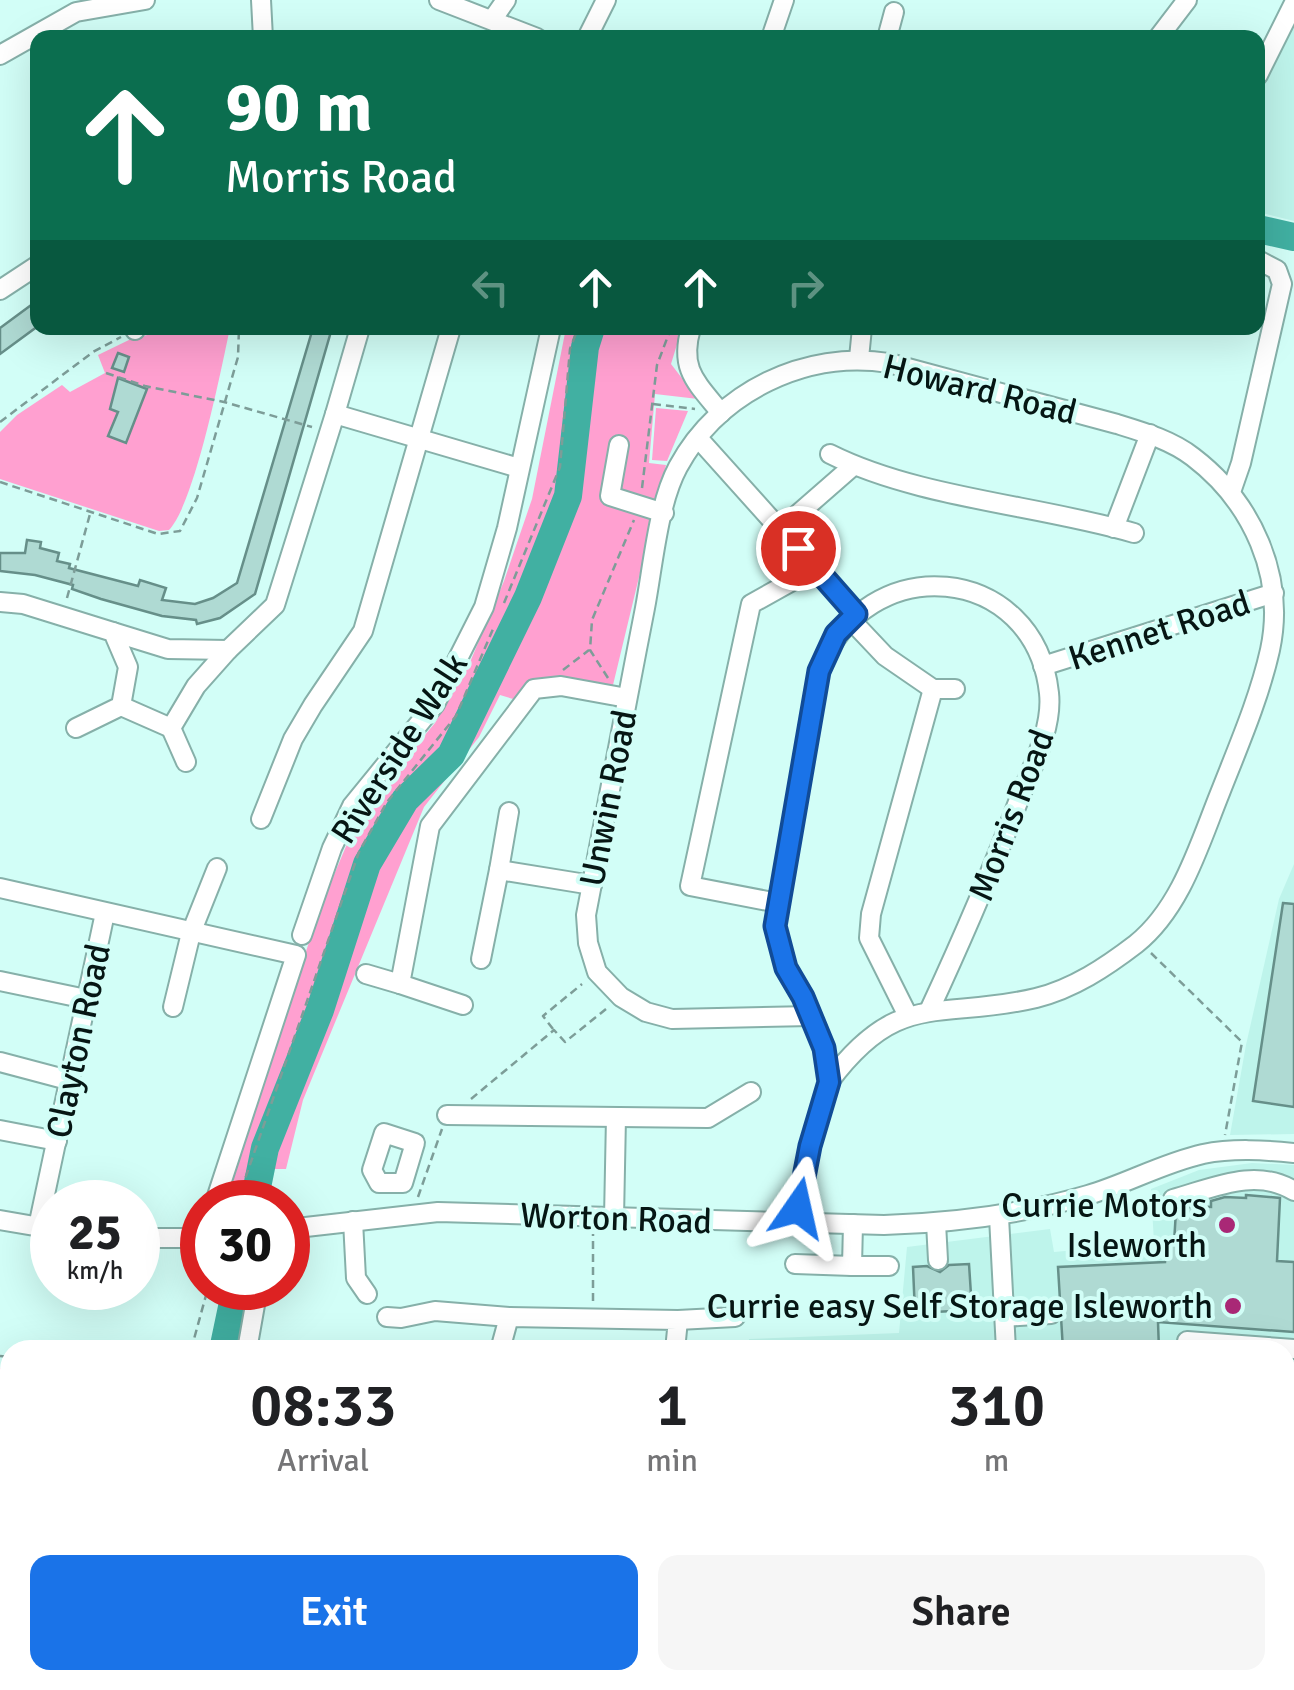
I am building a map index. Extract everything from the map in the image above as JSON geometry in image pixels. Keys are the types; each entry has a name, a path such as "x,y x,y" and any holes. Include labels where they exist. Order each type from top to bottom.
{"street":[{"path":"44,30 76,12 146,0"},
{"path":"260,0 262,30"},
{"path":"439,0 517,30"},
{"path":"492,20 506,0"},
{"path":"590,30 606,0"},
{"path":"775,30 784,0"},
{"path":"1164,30 1187,0"},
{"path":"1265,61 1294,4"},
{"path":"889,30 894,12"},
{"path":"0,55 30,38"},
{"path":"1232,492 1282,284 1277,270 1265,264"},
{"path":"0,290 30,270"},
{"path":"171,728 196,686 276,605 358,335"},
{"path":"261,819 293,739 312,704 363,631 449,335"},
{"name":"Riverside Walk","path":"302,935 332,848 352,806 435,704 484,607 508,528 549,335"},
{"path":"688,335 689,373 721,412"},
{"path":"859,358 861,335"},
{"name":"Howard Road","path":"721,412 750,390 793,370 859,358 1150,434 1191,455 1232,492 1267,559 1274,593 1270,648 1252,711 1190,870 1170,904 1140,940 1080,982 1037,998 929,1011 876,1030 853,1050 829,1082"},
{"name":"Unwin Road","path":"597,972 588,943 586,914 619,697 676,469 721,412"},
{"path":"332,423 420,440 519,468"},
{"path":"1114,528 1150,434"},
{"path":"698,438 782,528 886,656 934,689 955,688"},
{"path":"618,445 610,496 664,513"},
{"path":"830,454 853,466 908,482 1134,534"},
{"path":"782,528 853,466"},
{"path":"778,903 690,886 751,604 814,569"},
{"name":"Morris Road","path":"829,1082 824,1048 786,968 775,926 819,671 836,634 853,617 895,591 921,585 949,586 999,606 1023,629 1043,666 1050,713 968,928 929,1011"},
{"name":"Kennet Road","path":"1043,666 1274,593"},
{"path":"0,602 23,604 168,649 228,650"},
{"path":"113,632 128,667 121,706"},
{"path":"400,984 430,826 534,690 554,686 619,697"},
{"path":"908,1016 869,938 871,914 934,689"},
{"path":"76,728 121,706 171,728 186,762"},
{"path":"481,960 509,812"},
{"path":"173,1006 191,933 217,868"},
{"path":"499,870 592,885"},
{"path":"0,888 296,955 222,1180"},
{"name":"Clayton Road","path":"52,1180 68,1080 105,913"},
{"path":"597,972 621,996 646,1012 672,1019 812,1016"},
{"path":"366,974 463,1006"},
{"path":"0,981 86,1000"},
{"path":"0,1062 68,1080"},
{"path":"798,1221 810,1146 829,1082"},
{"path":"446,1115 708,1118 751,1092"},
{"path":"614,1218 616,1117"},
{"path":"0,1130 57,1142"},
{"name":"Worton Road","path":"310,1227 418,1214 936,1223 999,1217 1090,1194 1200,1155 1263,1150 1294,1153"},
{"path":"1174,1199 1248,1179 1278,1180 1294,1191"},
{"path":"379,1183 382,1218"},
{"path":"999,1217 1005,1340"},
{"path":"0,1220 30,1225"},
{"path":"353,1221 356,1278 367,1294"},
{"path":"936,1223 938,1260"},
{"path":"852,1266 853,1224"},
{"path":"795,1264 889,1266"},
{"path":"249,1340 254,1310"},
{"path":"387,1318 435,1311 509,1317 735,1317"},
{"path":"1004,1317 1052,1314"},
{"path":"503,1340 509,1317"},
{"path":"679,1340 687,1320"}],"path":[{"path":"0,422 93,352 124,335"},
{"path":"0,482 158,534 180,531 196,498 238,357 239,335"},
{"path":"502,607 560,466 570,349 575,335"},
{"path":"619,697 590,650 592,620 623,552 638,506 647,465 657,365 668,335"},
{"path":"106,373 145,386 332,423"},
{"path":"652,404 721,412"},
{"path":"62,616 90,512"},
{"path":"245,1180 359,852 387,802 456,716 495,626"},
{"path":"554,686 555,676 590,650"},
{"path":"1140,940 1242,1042 1222,1151"},
{"path":"597,972 543,1016 564,1042 621,996"},
{"path":"418,1214 418,1199 449,1106 464,1105 554,1030"},
{"path":"593,1217 593,1318"},
{"path":"195,1340 202,1310"}],"shaded area":[{"path":"1294,0 1294,221 1265,214 1265,48"},
{"path":"147,335 229,335 197,465 179,515 169,530 159,531 0,479 0,432 17,415 62,385 70,392 105,373 98,355"},
{"path":"565,335 582,335 577,349 566,469 552,514 491,657 456,726 405,790 362,855 324,976 264,1135 251,1180 232,1180 320,908 355,825 435,723 468,667 504,581 532,499"},
{"path":"597,335 680,335 671,364 698,399 655,394 649,463 666,465 613,685 610,689 530,684 513,699 500,695 479,737 424,807 303,1100 286,1169 271,1169 276,1141 379,863 405,811 458,755 564,531 575,496 590,356"},
{"path":"656,408 688,411 667,461 652,460"},
{"path":"1294,864 1294,1134 1230,1135 1279,899"},
{"path":"1252,1163 1294,1165 1294,1340 749,1340 899,1333 907,1247 1050,1229 1054,1252 1154,1243 1151,1189 1199,1170"}],"building":[{"path":"30,306 30,332 0,354 0,328"},
{"path":"311,335 330,335 255,594 220,618 197,624 196,620 162,616 101,599 72,589 73,585 0,571 0,553 25,553 27,540 41,542 40,548 59,553 57,561 70,564 69,568 138,586 140,580 166,588 162,600 195,604 237,583"},
{"path":"118,353 129,357 124,372 112,368"},
{"path":"118,378 147,389 126,443 108,436 118,412 110,409"},
{"path":"1283,903 1294,904 1294,1107 1253,1101"},
{"path":"1225,1197 1280,1198 1277,1261 1294,1262 1294,1332 1158,1322 1159,1340 1062,1340 1058,1267 1165,1262 1166,1243 1174,1243 1176,1211 1211,1207 1211,1201"},
{"path":"969,1264 972,1310 915,1313 913,1267 927,1266 940,1272 949,1265"}],"waterway":[{"path":"1265,231 1294,237"},
{"path":"258,1180 265,1148 320,1010 367,864 405,800 451,755 528,597 568,496 589,335"},
{"path":"225,1340 231,1310"}],"place":[{"name":"Currie Motors Isleworth","path":"1227,1225"},
{"name":"Currie easy Self Storage Isleworth","path":"1233,1306"}],"route":[{"path":"798,548 856,614 836,634 819,671 775,926 786,968 824,1048 829,1082 810,1146 798,1208"}]}
